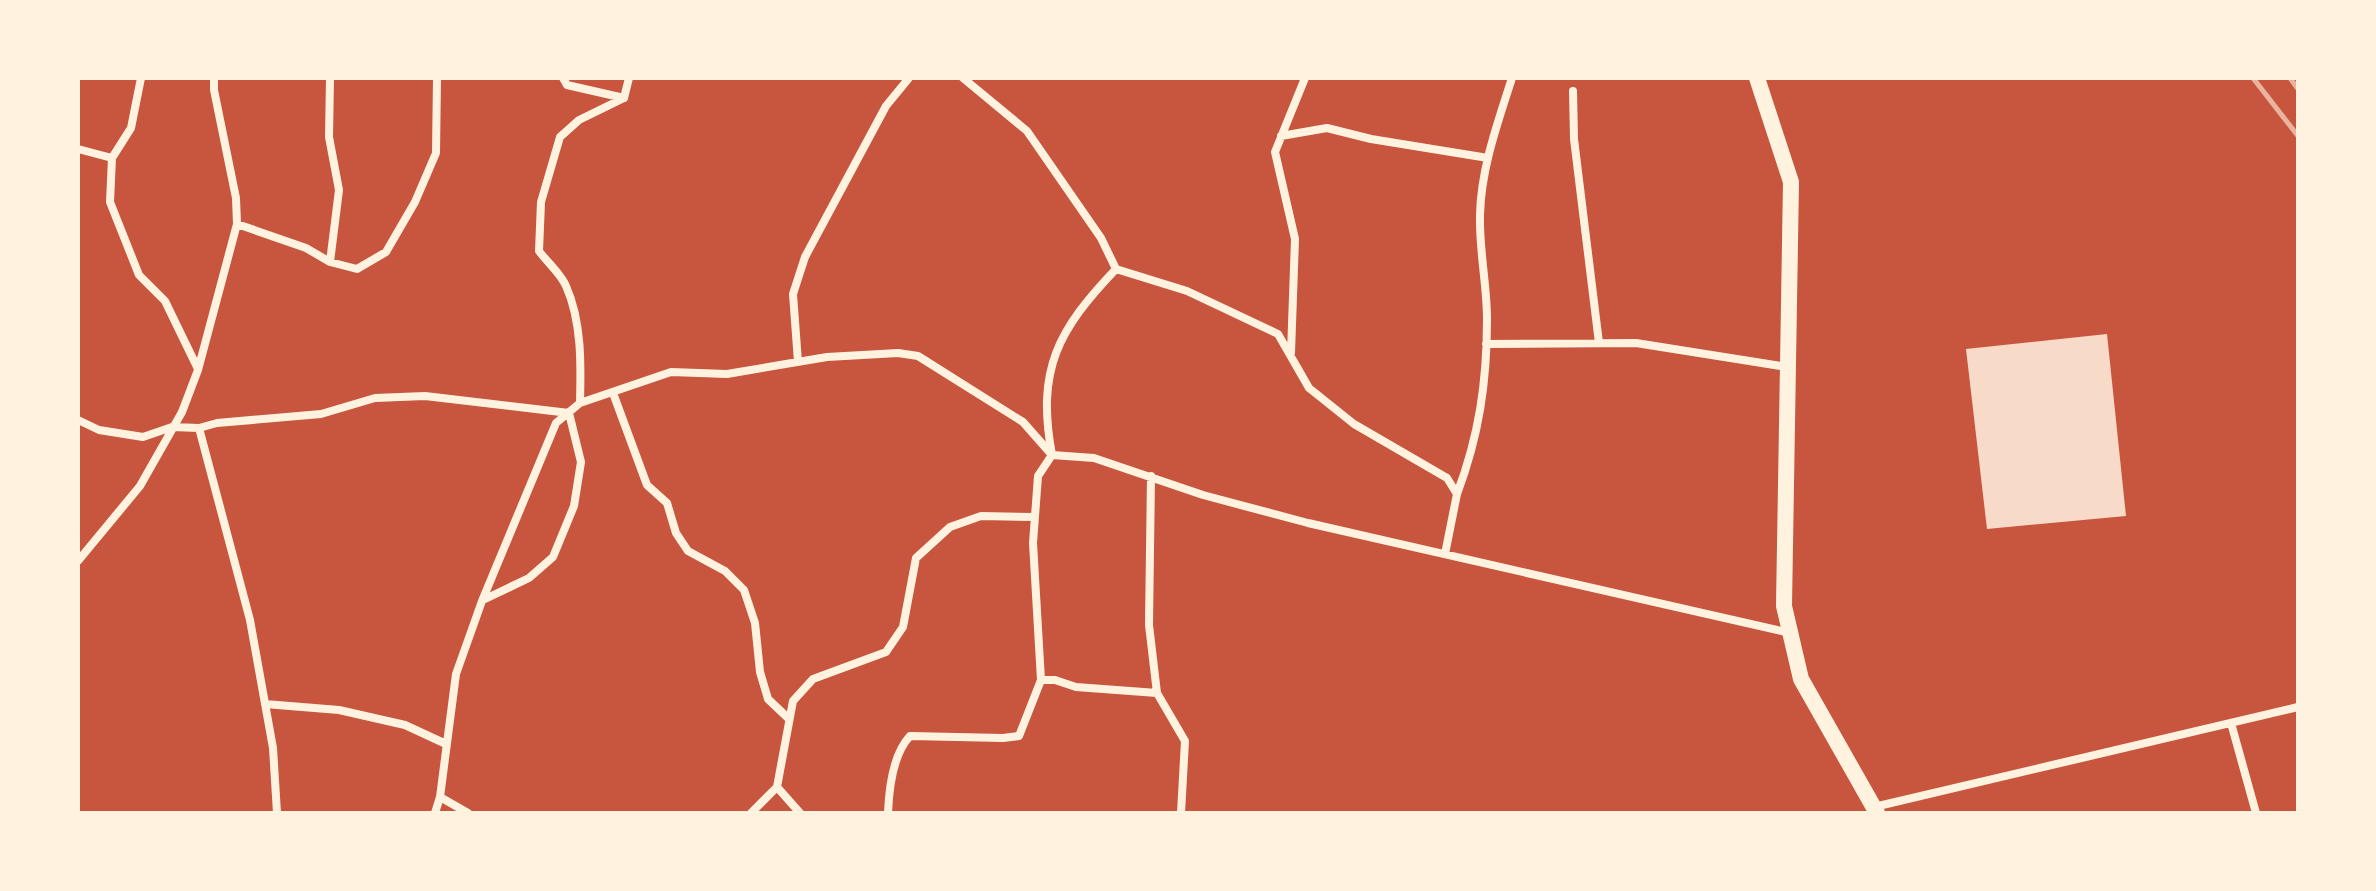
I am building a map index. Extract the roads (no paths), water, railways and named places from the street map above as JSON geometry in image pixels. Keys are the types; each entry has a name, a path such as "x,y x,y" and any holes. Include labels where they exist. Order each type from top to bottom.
{"main road":[{"path":"1757,78 1791,182 1784,606 1801,679 1875,810"}],"street":[{"path":"141,78 131,128 112,158 110,202 139,275 165,301 198,370"},
{"path":"78,561 140,486 182,412 198,370 237,224 236,198 214,78"},
{"path":"330,78 329,137 339,190 330,262"},
{"path":"237,224 306,248 330,262 357,269 386,252 415,202 436,153 437,78"},
{"path":"563,78 567,85 624,98"},
{"path":"580,403 582,361 574,313 565,283 539,251 541,202 560,137 579,120 624,98 629,78"},
{"path":"798,362 793,294 805,257 886,106 909,78"},
{"path":"963,78 1027,131 1101,238 1116,269 1187,291 1278,334 1309,388 1354,424 1447,478 1457,494"},
{"path":"1291,354 1295,239 1275,152 1305,78"},
{"path":"1445,554 1457,494 1473,452 1485,382 1487,318 1480,214 1488,158 1512,78"},
{"path":"1573,91 1574,139 1599,343"},
{"path":"1281,136 1327,128 1371,139 1488,158"},
{"path":"78,149 112,158"},
{"path":"888,813 900,747 910,736 1019,736 1041,680 1033,543 1038,476 1052,455 1045,421 1048,378 1059,341 1087,299 1116,269"},
{"path":"1486,344 1636,343 1788,367"},
{"path":"435,813 440,797 456,674 482,601 556,423 580,403 671,372 727,374 827,357 898,353 918,356 1023,422 1052,455 1094,458 1203,495 1308,523 1790,633"},
{"path":"613,393 647,485 667,503 676,533 688,551 725,571 744,590 755,623 760,672 768,699 789,719"},
{"path":"78,420 99,430 143,437 172,427 199,428 217,423 321,414 375,398 425,396 569,413"},
{"path":"482,601 529,578 553,557 574,506 581,462 569,413"},
{"path":"199,428 250,620 273,748 277,813"},
{"path":"1151,476 1149,625 1157,693 1185,741 1181,813"},
{"path":"751,813 777,787 793,701 813,679 886,652 903,627 916,558 950,527 981,516 1035,517"},
{"path":"1041,680 1055,680 1076,687 1157,693"},
{"path":"265,704 339,710 405,725 446,744"},
{"path":"1875,810 2298,707"},
{"path":"2231,723 2256,813"},
{"path":"777,787 800,813"},
{"path":"440,797 468,813"}],"railway":[{"path":"2253,78 2298,136"},
{"path":"2290,78 2298,89"}]}
